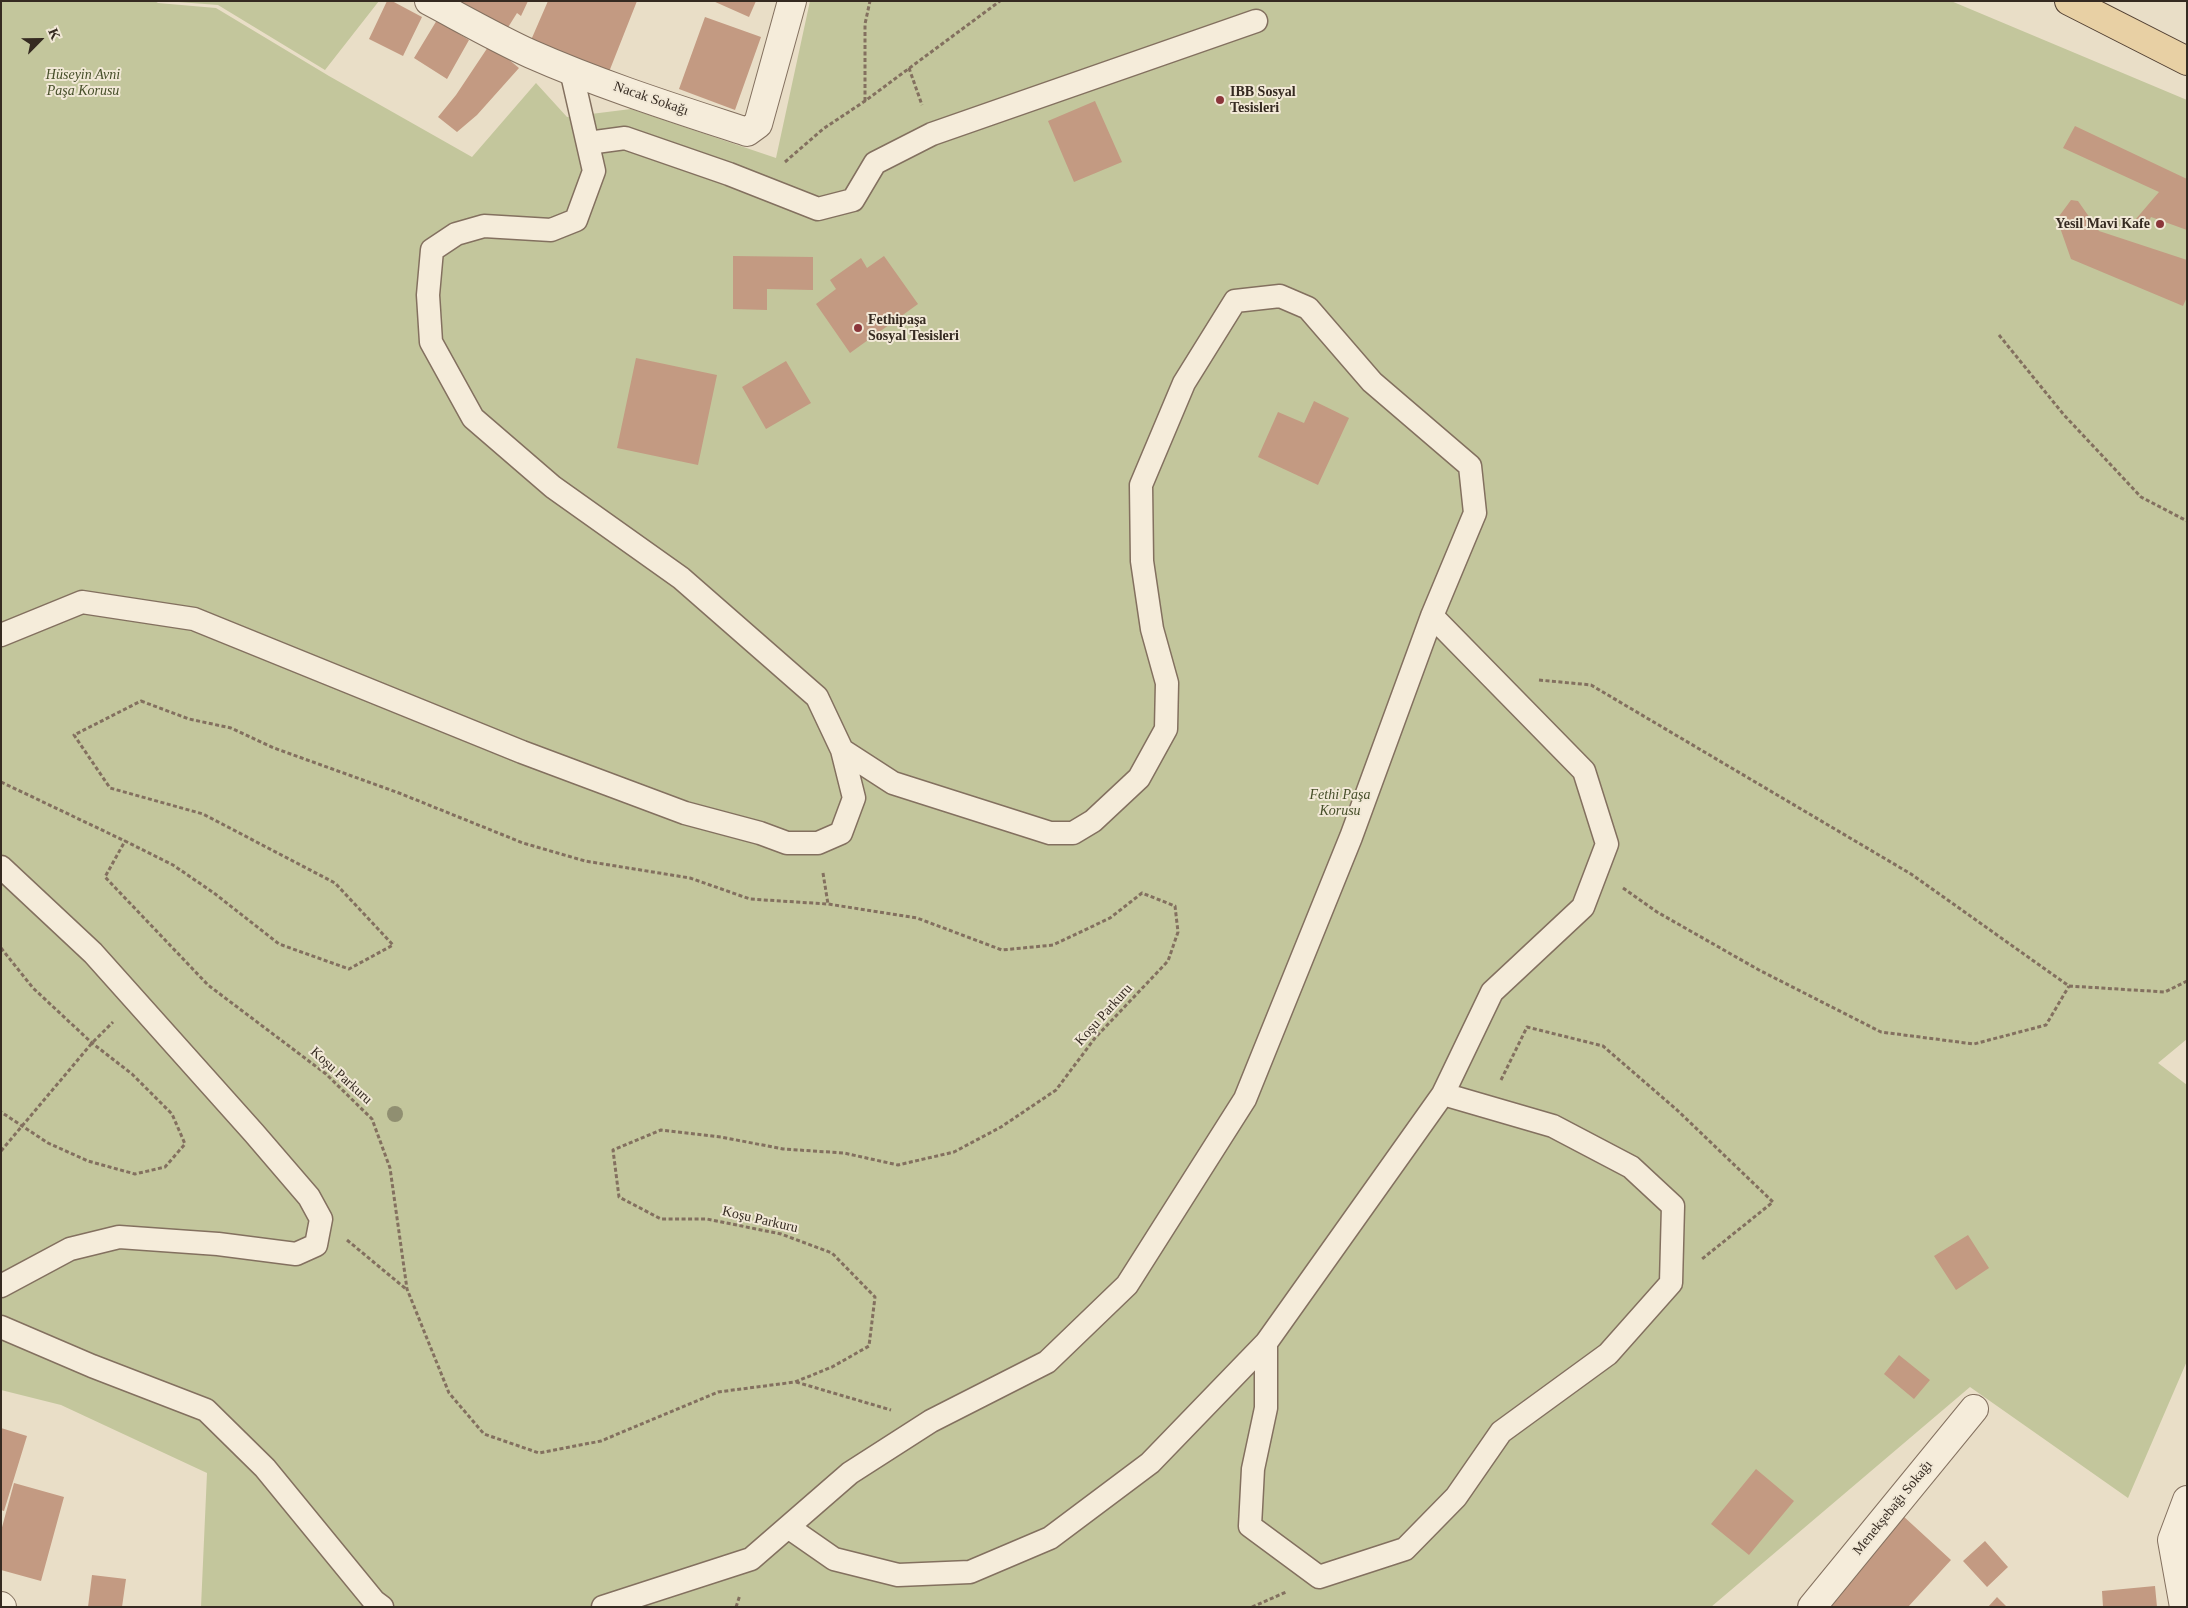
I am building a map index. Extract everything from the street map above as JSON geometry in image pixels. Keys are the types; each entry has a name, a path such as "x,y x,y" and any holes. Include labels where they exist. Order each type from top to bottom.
{"main road":[{"path":"2069,1 2187,61"}],"street":[{"name":"Nacak Sokağı","path":"429,1 530,53 571,70 616,88 747,132 758,124 792,1"},
{"name":"Menekşebağı Sokağı","path":"1812,1607 1974,1409"},
{"path":"2184,1607 2172,1540 2187,1500"}],"lane":[{"path":"588,143 625,138 755,184 818,209 853,200 875,163 932,134 1256,21"},
{"path":"1,635 82,602 194,619 522,752 676,810 760,833 787,843 818,843 841,832 854,798 842,750 817,697 682,578 553,487 472,418 431,342 428,295 432,250 456,234 484,226 551,230 576,220 594,171 571,70"},
{"path":"603,1607 752,1559 850,1474 931,1422 1047,1362 1127,1285 1245,1098 1351,837 1432,616 1475,513 1470,466 1372,382 1308,308 1280,296 1234,301 1184,383 1141,485 1142,561 1152,629 1167,683 1166,728 1139,778 1093,821 1073,833 1050,833 893,783 842,750"},
{"path":"788,1527 834,1559 888,1573 898,1575 970,1572 1050,1538 1150,1463 1266,1344 1443,1094 1492,992 1583,907 1607,844 1584,771 1432,616"},
{"path":"1,867 92,953 291,1176 309,1197 321,1219 316,1245 296,1254 218,1244 119,1237 70,1249 1,1286"},
{"path":"1266,1344 1266,1408 1253,1469 1250,1526 1319,1577 1405,1549 1456,1497 1501,1432 1608,1354 1671,1283 1673,1206 1631,1168 1553,1126 1443,1094"},
{"path":"1,1326 92,1366 206,1410 265,1468 374,1601 382,1607"}],"path":[{"path":"865,101 865,24 870,1"},
{"path":"755,184 783,164 823,129 865,101 1000,1"},
{"path":"909,68 932,134"},
{"path":"1999,335 2064,415 2141,497 2187,521"},
{"path":"1491,676 1591,685 1911,874 2070,986 2165,992 2187,981"},
{"name":"Koşu Parkuru","path":"141,701 189,719 231,728 274,748 399,793 523,843 585,861 690,878 750,899 828,904 917,918 1002,950 1053,944 1110,918 1142,893 1175,906 1178,932 1168,961 1095,1038 1056,1090 1000,1127 954,1152 898,1165 844,1153 783,1149 721,1137 661,1130 613,1150 619,1196 661,1219 707,1219 781,1234 832,1253 876,1297 869,1346 832,1367 796,1382 718,1392 601,1442 539,1453 484,1434 449,1393 407,1289 390,1168 372,1120 326,1074 208,985 105,877 125,841 173,865 214,893 279,944 349,969 393,945 335,883 202,814 110,788 74,735 141,701"},
{"path":"1,782 125,841"},
{"path":"1598,870 1657,912 1699,937 1758,970 1881,1032 1974,1044 2046,1025 2070,986"},
{"path":"1,948 33,988 92,1043 132,1074 172,1114 185,1144 165,1167 135,1174 88,1161 48,1143 1,1112"},
{"path":"1,1151 92,1043 134,1000"},
{"path":"1499,1084 1527,1027 1603,1046 1678,1110 1773,1202 1695,1265"},
{"path":"321,1219 407,1289"},
{"path":"796,1382 931,1422"}],"green space":[{"name":"Fethi Paşa Korusu","path":"1,1 155,1 158,3 216,8 329,76 472,157 536,83 567,117 631,109 776,158 810,1 1951,1 2187,100 2187,1039 2158,1063 2187,1085 2187,1361 2128,1498 1970,1387 1711,1607 201,1607 207,1473 61,1405 1,1390"},
{"path":"165,1 379,1 325,70 218,5"}],"building":[{"path":"387,1 392,1 422,17 403,56 369,39"},
{"path":"461,1 528,1 521,16 517,13 507,29 459,4"},
{"path":"548,1 637,1 607,77 528,47"},
{"path":"713,1 756,1 749,17"},
{"path":"705,17 761,37 735,110 679,89"},
{"path":"437,20 469,40 447,79 414,58"},
{"path":"490,44 519,68 477,115 457,132 438,117 456,95"},
{"path":"1095,101 1122,162 1074,182 1048,121"},
{"path":"2075,126 2187,179 2187,230 2151,217 2147,225 2135,220 2159,192 2063,148"},
{"path":"2071,200 2078,201 2099,231 2187,260 2187,297 2183,306 2071,259 2057,219"},
{"path":"733,256 813,257 813,290 767,289 767,310 733,309"},
{"name":"Fethipaşa Sosyal Tesisleri","path":"884,256 918,304 850,353 816,304 836,289 830,280 861,258 867,268"},
{"path":"636,358 717,375 698,465 617,448"},
{"path":"786,361 811,403 766,429 742,387"},
{"path":"1314,401 1349,418 1318,485 1258,457 1278,412 1304,423"},
{"path":"1968,1235 1989,1268 1956,1290 1934,1256"},
{"path":"1899,1355 1930,1380 1914,1399 1884,1374"},
{"path":"1,1428 27,1436 4,1511 1,1510"},
{"path":"1756,1469 1794,1501 1749,1555 1711,1524"},
{"path":"14,1483 64,1497 41,1581 1,1570 1,1531"},
{"path":"1902,1515 1951,1560 1908,1607 1819,1607"},
{"path":"1985,1541 2008,1567 1987,1587 1963,1561"},
{"path":"92,1575 126,1579 122,1607 88,1607"},
{"path":"2155,1586 2157,1607 2103,1607 2102,1591"},
{"path":"1997,1597 2007,1607 1988,1607"}],"place":[{"name":"IBB Sosyal Tesisleri","path":"1220,100"},
{"name":"Yesil Mavi Kafe","path":"2160,224"},
{"name":"Fethipaşa Sosyal Tesisleri","path":"858,328"}],"park label":[{"name":"Hüseyin Avni Paşa Korusu","path":"83,84"}]}
